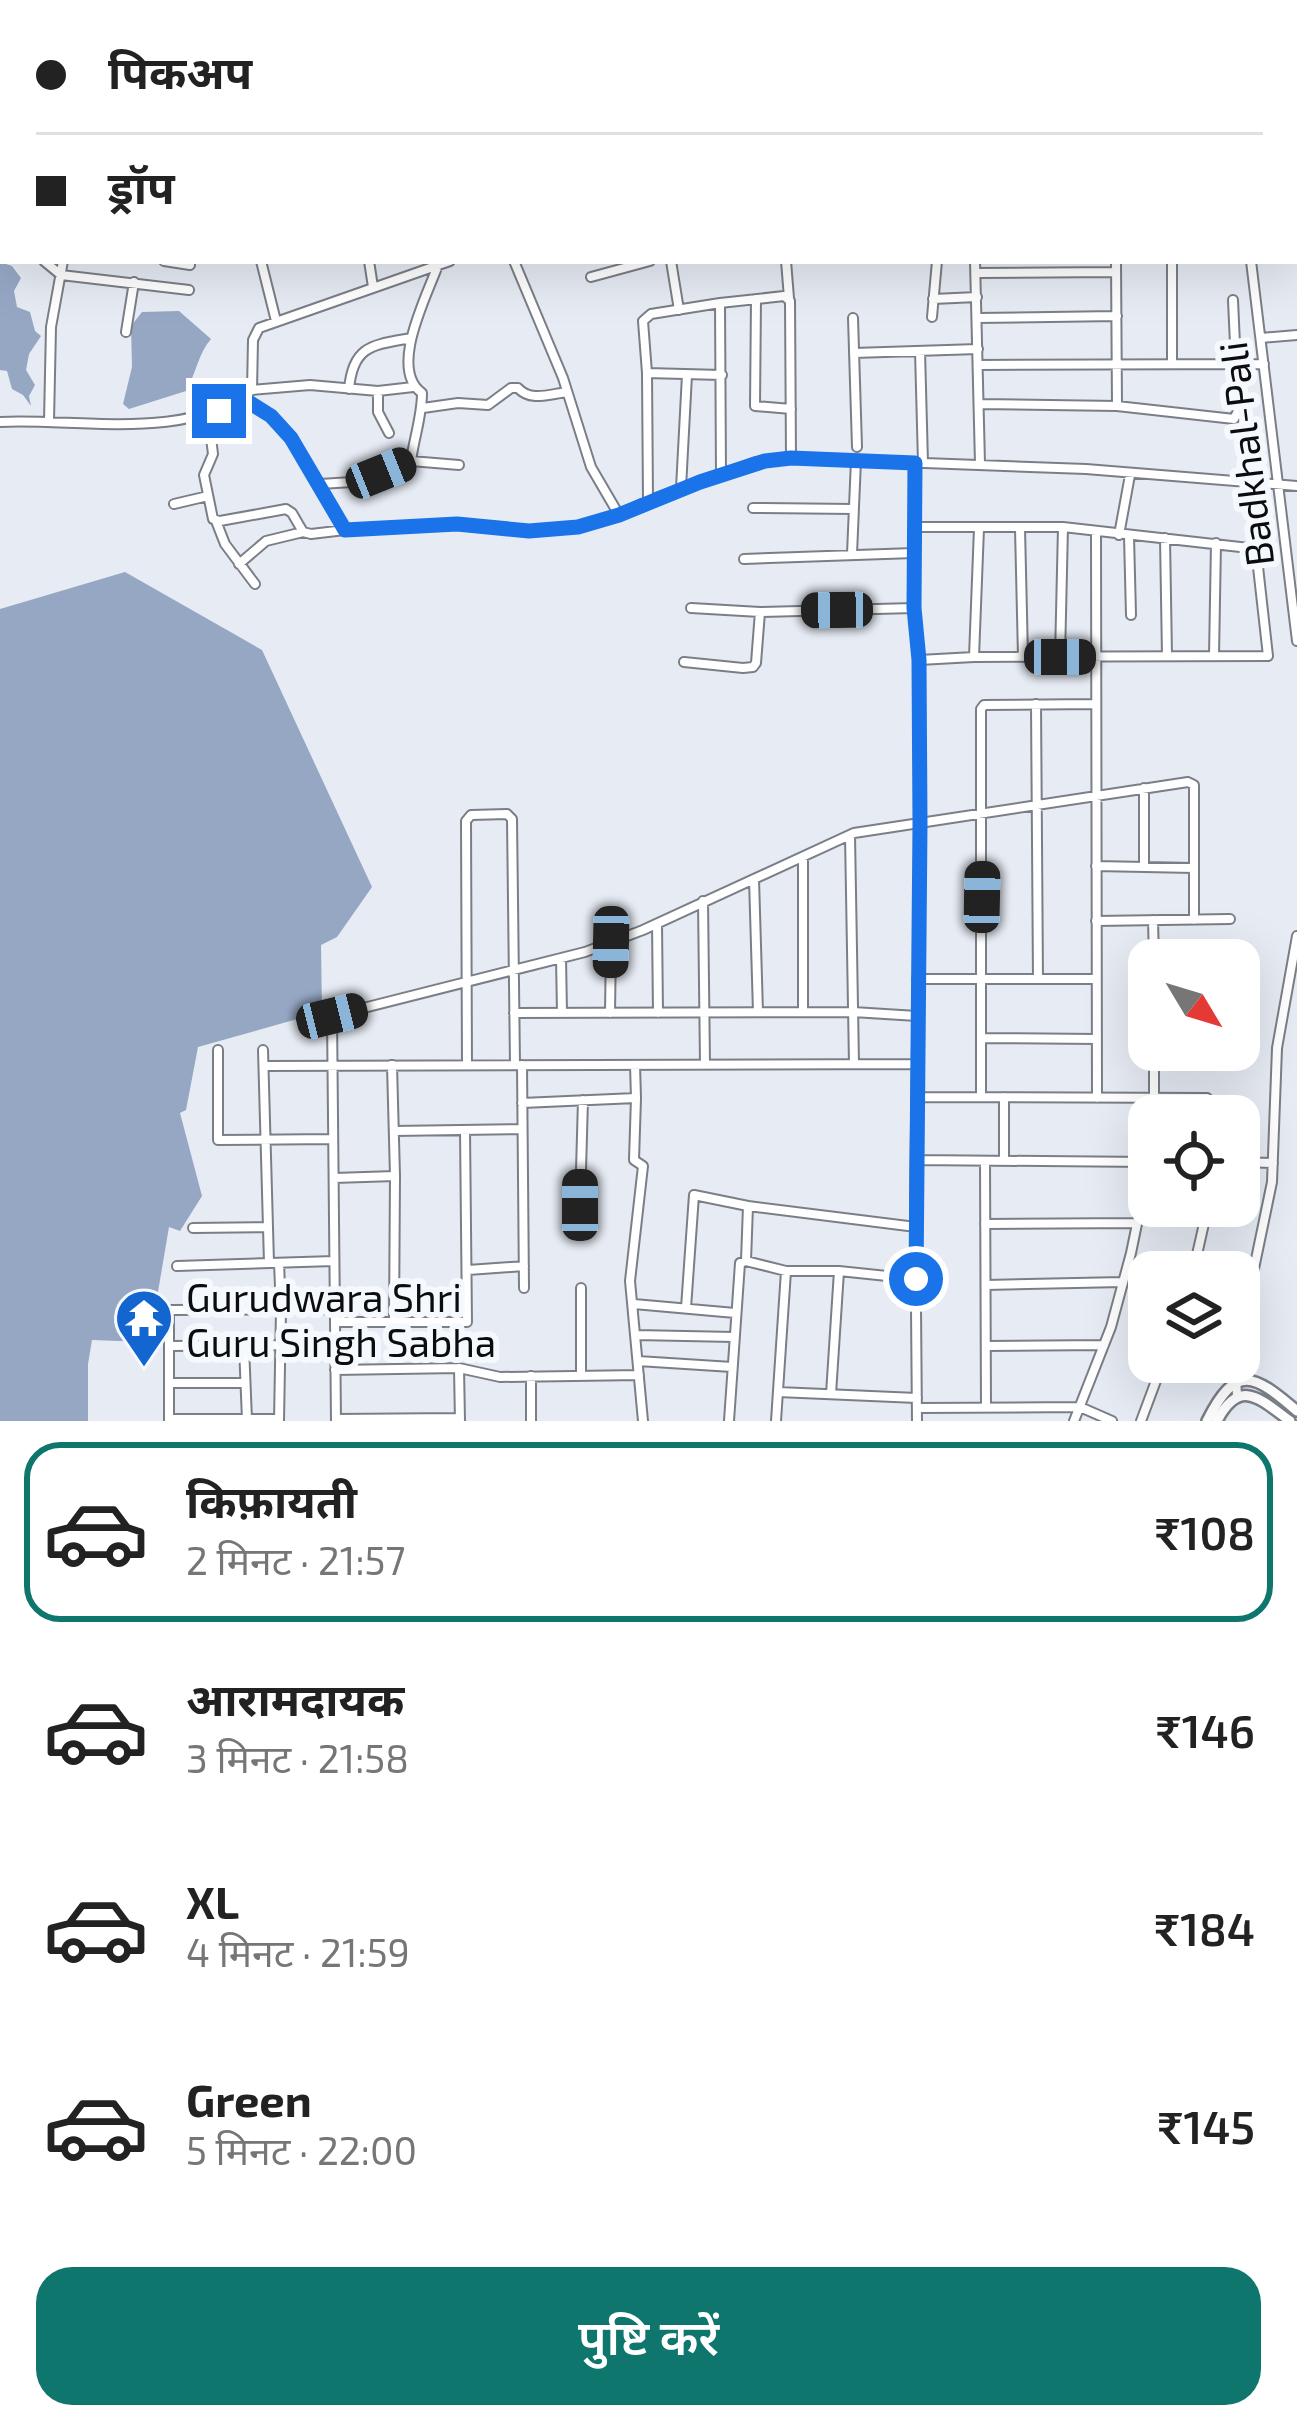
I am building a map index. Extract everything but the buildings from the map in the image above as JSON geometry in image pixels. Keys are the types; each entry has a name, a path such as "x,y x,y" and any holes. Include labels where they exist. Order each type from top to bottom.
{"main road":[{"path":"1207,1421 1219,1397 1235,1383"},
{"path":"1258,1383 1297,1412"},
{"path":"1217,1421 1237,1395 1254,1396 1290,1421"}],"street":[{"path":"48,264 61,274 188,290"},
{"path":"50,421 51,327 63,264"},
{"path":"184,264 190,265"},
{"path":"262,264 276,321"},
{"path":"370,264 374,287"},
{"path":"252,390 254,334 259,328 441,264"},
{"path":"515,264 567,392 591,467 619,515"},
{"path":"591,277 639,264"},
{"path":"672,264 680,310"},
{"path":"786,264 791,458"},
{"path":"932,317 937,264"},
{"path":"976,264 980,464"},
{"path":"1172,264 1172,364"},
{"name":"Badkhal-Pali","path":"1251,264 1297,641"},
{"path":"413,387 411,338 438,265"},
{"path":"977,273 1116,267 1117,406"},
{"path":"126,332 134,283"},
{"path":"933,299 976,298"},
{"path":"756,299 755,406 791,409"},
{"path":"648,501 643,321 651,314 789,299"},
{"path":"979,404 1117,406 1234,419 1238,411 1233,301"},
{"path":"720,304 721,475"},
{"path":"977,318 1117,316"},
{"path":"854,318 857,447"},
{"path":"1261,338 1297,335"},
{"path":"349,388 351,369 364,351 411,338"},
{"path":"854,353 977,349"},
{"path":"917,1421 920,824 914,554 920,351"},
{"path":"978,365 1264,364"},
{"path":"647,374 722,374"},
{"path":"681,489 686,375"},
{"path":"0,422 116,424 208,414 252,390 310,385 378,391 413,387 422,393 423,408 411,461"},
{"path":"423,408 488,405 511,388 530,397 567,392"},
{"path":"378,391 378,412 389,433"},
{"path":"242,398 271,416 291,438 345,530"},
{"path":"208,414 213,454 204,470 212,516 225,544 255,584"},
{"path":"239,564 266,541 302,532 467,524 529,531 578,527 756,463 791,458 1085,469 1297,486"},
{"path":"852,554 856,460"},
{"path":"320,484 352,482 411,461 459,465"},
{"path":"1130,475 1124,536 1131,614"},
{"path":"174,504 208,496"},
{"path":"753,508 854,509"},
{"path":"216,521 286,509 302,532"},
{"path":"915,527 1063,527 1254,551 1268,656 919,660"},
{"path":"974,657 979,527"},
{"path":"1060,657 1063,527"},
{"path":"1020,528 1023,658"},
{"path":"1096,533 1097,1098"},
{"path":"1166,538 1167,656"},
{"path":"1214,656 1216,543"},
{"path":"744,559 914,554"},
{"path":"691,608 760,612 914,608"},
{"path":"684,662 753,667 760,612"},
{"path":"1036,704 1038,979"},
{"path":"981,1097 981,709 984,705 1096,704"},
{"path":"459,1368 460,1420 336,1420 332,1016 611,942 850,835 1188,782 1194,785 1194,920"},
{"path":"1144,788 1144,865"},
{"path":"466,1065 466,821 471,814 507,814 512,819 524,1288"},
{"path":"850,835 854,1064"},
{"path":"802,857 803,1012"},
{"path":"1096,866 1194,868"},
{"path":"754,879 758,1012"},
{"path":"703,901 706,1064"},
{"path":"1096,921 1230,919"},
{"path":"1154,920 1154,939"},
{"path":"657,924 658,1013"},
{"path":"1259,1251 1273,1163 1277,1048 1297,936"},
{"path":"610,1013 611,942"},
{"path":"561,958 562,1013"},
{"path":"917,979 1096,980"},
{"path":"514,1013 916,1016"},
{"path":"980,1038 1096,1040"},
{"path":"263,1049 268,1227 281,1310 279,1420 169,1420 171,1310 281,1310 335,1309"},
{"path":"218,1050 218,1140 333,1139"},
{"path":"264,1066 916,1064"},
{"path":"392,1065 394,1322"},
{"path":"635,1065 634,1160 643,1166 630,1281 643,1421"},
{"path":"522,1102 635,1097"},
{"path":"916,1097 1128,1098"},
{"path":"1004,1097 1004,1161"},
{"path":"580,1205 583,1100"},
{"path":"394,1130 521,1129"},
{"path":"335,1322 466,1322 465,1130"},
{"path":"916,1160 1128,1164"},
{"path":"985,1161 986,1407"},
{"path":"1260,1163 1273,1163"},
{"path":"334,1178 395,1176"},
{"path":"686,1308 694,1195 916,1227"},
{"path":"746,1261 748,1206"},
{"path":"985,1224 1128,1223"},
{"path":"193,1228 268,1227"},
{"path":"1074,1421 1104,1345 1136,1227"},
{"path":"177,1266 334,1261"},
{"path":"729,1421 739,1266 746,1261 786,1271 916,1279"},
{"path":"468,1270 524,1266"},
{"path":"776,1421 786,1271"},
{"path":"831,1394 839,1271"},
{"path":"986,1285 1123,1282"},
{"path":"581,1288 581,1376"},
{"path":"634,1304 735,1312"},
{"path":"636,1335 734,1337"},
{"path":"986,1346 1104,1345"},
{"path":"170,1346 280,1346"},
{"path":"244,1346 247,1420"},
{"path":"638,1361 732,1367"},
{"path":"335,1370 459,1368 500,1377 640,1375"},
{"path":"531,1376 531,1421"},
{"path":"170,1383 245,1383"},
{"path":"1141,1421 1155,1383"},
{"path":"1236,1383 1237,1395"},
{"path":"778,1392 986,1407 1080,1407 1112,1421"}],"water":[{"path":"0,264 6,264 21,278 14,291 17,307 30,312 41,336 29,354 26,370 35,385 29,396 31,406 12,389 7,371 0,370"},
{"path":"179,311 211,339 186,391 129,409 123,404 132,367 131,326 142,312"},
{"path":"125,572 262,650 372,887 337,937 321,945 322,1012 198,1047 186,1110 180,1113 202,1196 180,1231 169,1227 147,1342 92,1340 88,1421 0,1421 0,609"}],"place":[{"name":"Gurudwara Shri Guru Singh Sabha","path":"144,1369"}],"route":[{"path":"219,411 242,398 271,416 291,438 345,530 457,524 529,531 578,527 765,461 915,463 920,824 916,1279"}]}
